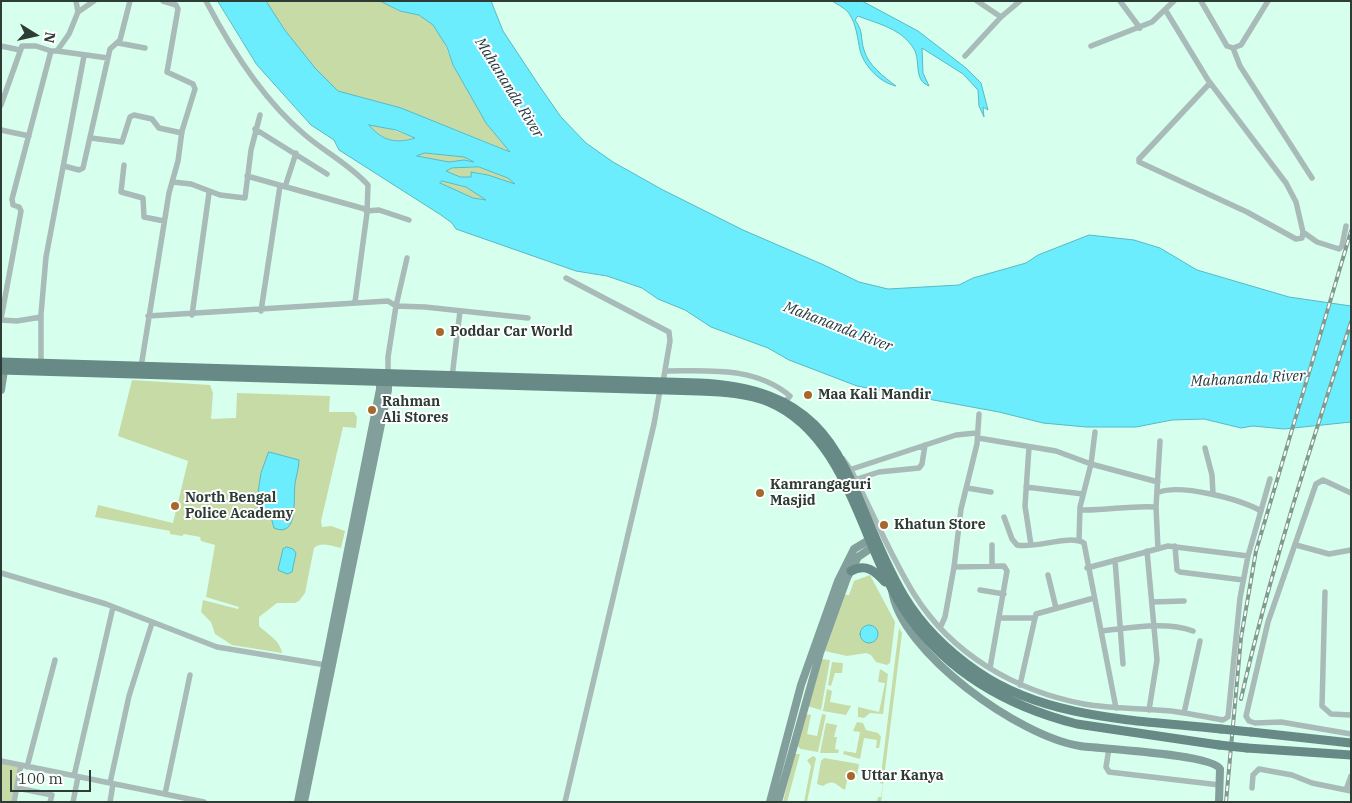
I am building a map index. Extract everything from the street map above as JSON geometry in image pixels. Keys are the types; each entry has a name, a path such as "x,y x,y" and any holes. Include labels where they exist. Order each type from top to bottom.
{"main road":[{"path":"3,366 41,364 141,367 384,379 452,377 662,386 737,394 785,406 810,438 850,497 903,594 924,624 966,663 1000,685 1027,698 1075,712 1351,743"},
{"path":"3,366 662,386 683,378 724,379 751,384 810,420 849,470 892,590"},
{"path":"851,571 860,567 871,569 892,590 923,635 949,661 974,680 1014,703 1078,724 1246,748 1351,755"}],"street":[{"path":"41,317 17,321 1,320 22,211 19,207 13,205 12,200 28,136 54,51 69,34 78,12 76,1"},
{"path":"78,12 94,1"},
{"path":"118,43 130,1"},
{"path":"141,367 164,221 182,133 194,87 167,72 178,9 176,5 163,1"},
{"path":"206,1 242,62 285,115 305,135 368,185 355,302"},
{"path":"977,1 1001,17"},
{"path":"965,56 1001,17 1020,1"},
{"path":"1120,1 1140,28"},
{"path":"1091,46 1140,28 1166,10 1174,1"},
{"path":"1201,1 1227,46 1233,48 1241,46 1268,1"},
{"path":"1166,10 1210,83 1286,183 1296,202 1303,232 1302,238 1296,239 1201,190 1152,170 1139,162 1139,159 1158,137 1210,83"},
{"path":"64,166 83,168 108,58 113,45 118,43 145,48"},
{"path":"1,105 22,46 26,45 84,56 108,58"},
{"path":"1,46 20,50"},
{"path":"1233,48 1240,66 1312,178"},
{"path":"41,364 41,317 46,257 84,56"},
{"path":"91,138 122,142 130,117 134,115 152,119 159,128 182,133"},
{"path":"172,182 191,184 209,193 243,199 255,129 260,115"},
{"path":"255,129 327,174"},
{"path":"1,130 28,136"},
{"path":"261,311 283,187 296,153"},
{"path":"124,165 121,192 143,198 144,217 164,221"},
{"path":"247,176 366,210 379,210 409,220"},
{"path":"192,315 209,193"},
{"path":"1303,232 1317,242 1339,249 1342,246 1346,226"},
{"path":"304,802 384,379 396,306 407,258"},
{"path":"565,802 662,386 671,336 669,332 566,278"},
{"path":"148,316 261,311 355,302 388,301 396,306 528,318"},
{"path":"452,377 460,311"},
{"path":"1,390 3,366"},
{"path":"665,371 742,373 760,379 790,396 785,406"},
{"path":"298,802 384,379"},
{"path":"940,628 954,567 958,526 977,435 979,414"},
{"path":"1079,540 1080,510 1092,464 1095,432"},
{"path":"849,470 956,435 977,435 1056,451 1092,464 1158,482"},
{"path":"1158,549 1156,507 1159,492 1160,441"},
{"path":"854,480 879,472 919,468 922,464 925,445"},
{"path":"1029,447 1026,527 1031,545"},
{"path":"1205,448 1212,475 1213,494"},
{"path":"875,540 940,628 964,651 1020,685 1060,699 1116,708 1184,713 1223,720 1228,717 1235,634 1243,580 1270,479"},
{"path":"1351,493 1323,480 1316,484 1268,622 1246,716 1249,721 1255,723 1281,722 1351,734"},
{"path":"1026,487 1083,494"},
{"path":"967,488 991,492"},
{"path":"1159,492 1213,494 1252,506 1261,511"},
{"path":"1080,510 1108,510 1133,505 1156,507"},
{"path":"1004,517 1014,542 1022,546 1079,540 1084,543 1116,708"},
{"path":"842,582 851,571 858,557 875,540"},
{"path":"778,802 780,780 801,685 817,652 851,554 875,540"},
{"path":"1296,545 1329,554 1351,550"},
{"path":"992,546 992,565"},
{"path":"1088,568 1175,546 1248,556"},
{"path":"1175,546 1177,570 1180,572 1243,580"},
{"path":"1147,552 1157,660 1149,710"},
{"path":"1115,560 1123,664"},
{"path":"954,567 992,565 1006,568 1004,594 990,668"},
{"path":"1,573 113,607 217,647 326,665"},
{"path":"1048,575 1056,608"},
{"path":"892,590 893,602 912,636 929,654 974,694 1012,719 1062,742 1078,746 1109,748 1214,762 1220,769 1220,802"},
{"path":"980,590 1004,594"},
{"path":"1325,592 1322,706 1331,714 1351,716"},
{"path":"1020,685 1036,614 1094,598"},
{"path":"1152,602 1184,601"},
{"path":"73,802 76,777 113,607"},
{"path":"1000,618 1035,618"},
{"path":"110,802 111,784 129,696 152,623"},
{"path":"1101,631 1155,627 1180,627 1193,631"},
{"path":"1184,713 1200,641"},
{"path":"14,802 55,660"},
{"path":"165,794 190,675"},
{"path":"1109,748 1106,767 1110,772 1220,785"},
{"path":"1,761 203,802"},
{"path":"1252,788 1253,775 1259,770 1292,775 1312,783 1348,791 1351,776"},
{"path":"770,802 780,780"},
{"path":"17,788 52,795 50,802"}],"green space":[{"path":"266,1 380,1 399,11 419,15 433,25 443,39 453,65 486,123 511,152 401,108 338,91 315,68 284,29"},
{"path":"368,125 385,127 415,138 390,140 380,135"},
{"path":"425,153 464,157 474,162 464,160 449,162 416,156"},
{"path":"479,167 508,178 515,184 473,172 471,177 460,177 446,171 452,168"},
{"path":"442,181 466,187 486,200 473,198 439,183"},
{"path":"132,380 210,385 213,393 211,419 236,418 237,393 330,396 329,412 354,412 357,417 356,428 343,427 321,521 322,527 331,526 345,531 341,548 323,544 314,548 305,593 299,601 295,603 277,603 259,617 259,626 279,644 282,653 232,645 215,634 211,622 201,612 203,600 238,609 239,607 206,597 215,545 201,541 200,537 170,534 170,531 95,517 98,505 173,523 188,461 118,436"},
{"path":"870,575 895,622 890,663 887,665 876,662 871,655 866,653 847,656 825,651 845,595 849,595 854,581"},
{"path":"899,628 902,633 881,802 877,802 878,797 881,797 883,784 880,783"},
{"path":"822,659 830,660 821,710 807,706"},
{"path":"832,662 843,663 842,673 835,673 831,686 828,685"},
{"path":"880,669 888,674 883,714 870,713 864,718 858,717 858,707 879,712 885,683 878,682"},
{"path":"827,689 832,691 830,702 851,706 846,715 823,711"},
{"path":"805,714 811,715 807,734 817,736 822,714 826,715 818,752 801,749 797,746"},
{"path":"857,722 863,723 866,730 878,733 881,737 879,748 876,748 877,740 864,738 860,759 843,754 844,751 856,753 860,732 853,731"},
{"path":"826,723 837,725 834,737 837,737 835,749 839,750 838,753 820,753"},
{"path":"795,754 800,754 787,802 783,802"},
{"path":"813,756 816,758 807,802 804,802 811,766 807,760"},
{"path":"824,758 859,764 857,775 848,777 845,790 833,783 823,786 817,784 821,761"},
{"path":"1,763 19,767 12,802 1,802"}],"water":[{"name":"Mahananda River","path":"218,1 266,1 284,29 315,68 338,91 401,108 510,152 486,123 453,65 447,47 433,25 419,15 400,11 380,1 491,1 503,31 538,84 561,117 586,143 613,162 663,190 743,230 859,282 888,289 959,285 973,278 1026,263 1038,255 1089,235 1134,240 1160,248 1197,270 1289,297 1351,306 1351,422 1284,429 1253,426 1241,428 1204,419 1172,420 1136,427 1086,427 1043,423 999,412 857,386 789,360 768,348 711,327 685,310 658,299 642,288 607,276 576,271 456,229 452,223 441,215 339,150 334,140 311,125 257,65","holes":["369,125 396,130 415,138 402,141 390,140 379,135","425,153 464,157 474,162 464,160 449,162 417,156","479,167 508,178 515,184 488,175 471,172 471,177 460,177 446,171 452,168","442,181 466,187 486,200 473,198 440,183"]},
{"path":"832,1 862,1 918,31 966,68 981,83 988,110 983,107 984,117 979,106 978,90 963,74 922,48 923,73 929,86 921,79 914,49 903,36 896,31 858,16 855,20 861,32 863,46 869,61 886,79 896,86 877,76 871,71 860,52 855,26 849,13"},
{"path":"269,452 299,460 293,515 288,528 282,530 274,528 271,517 256,506 261,473"},
{"path":"287,547 293,549 296,553 292,572 287,574 278,570 283,549"},
{"path":"869,625 875,628 878,634 875,640 869,643 863,640 860,634 863,628"}],"railway":[{"path":"1226,802 1241,638 1256,551 1351,231"},
{"path":"1241,699 1278,556 1351,322"}],"place":[{"name":"Poddar Car World","path":"440,332"},
{"name":"Maa Kali Mandir","path":"808,395"},
{"name":"Rahman Ali Stores","path":"372,410"},
{"name":"Kamrangaguri Masjid","path":"760,493"},
{"name":"North Bengal Police Academy","path":"175,506"},
{"name":"Khatun Store","path":"884,525"},
{"name":"Uttar Kanya","path":"851,776"}]}
